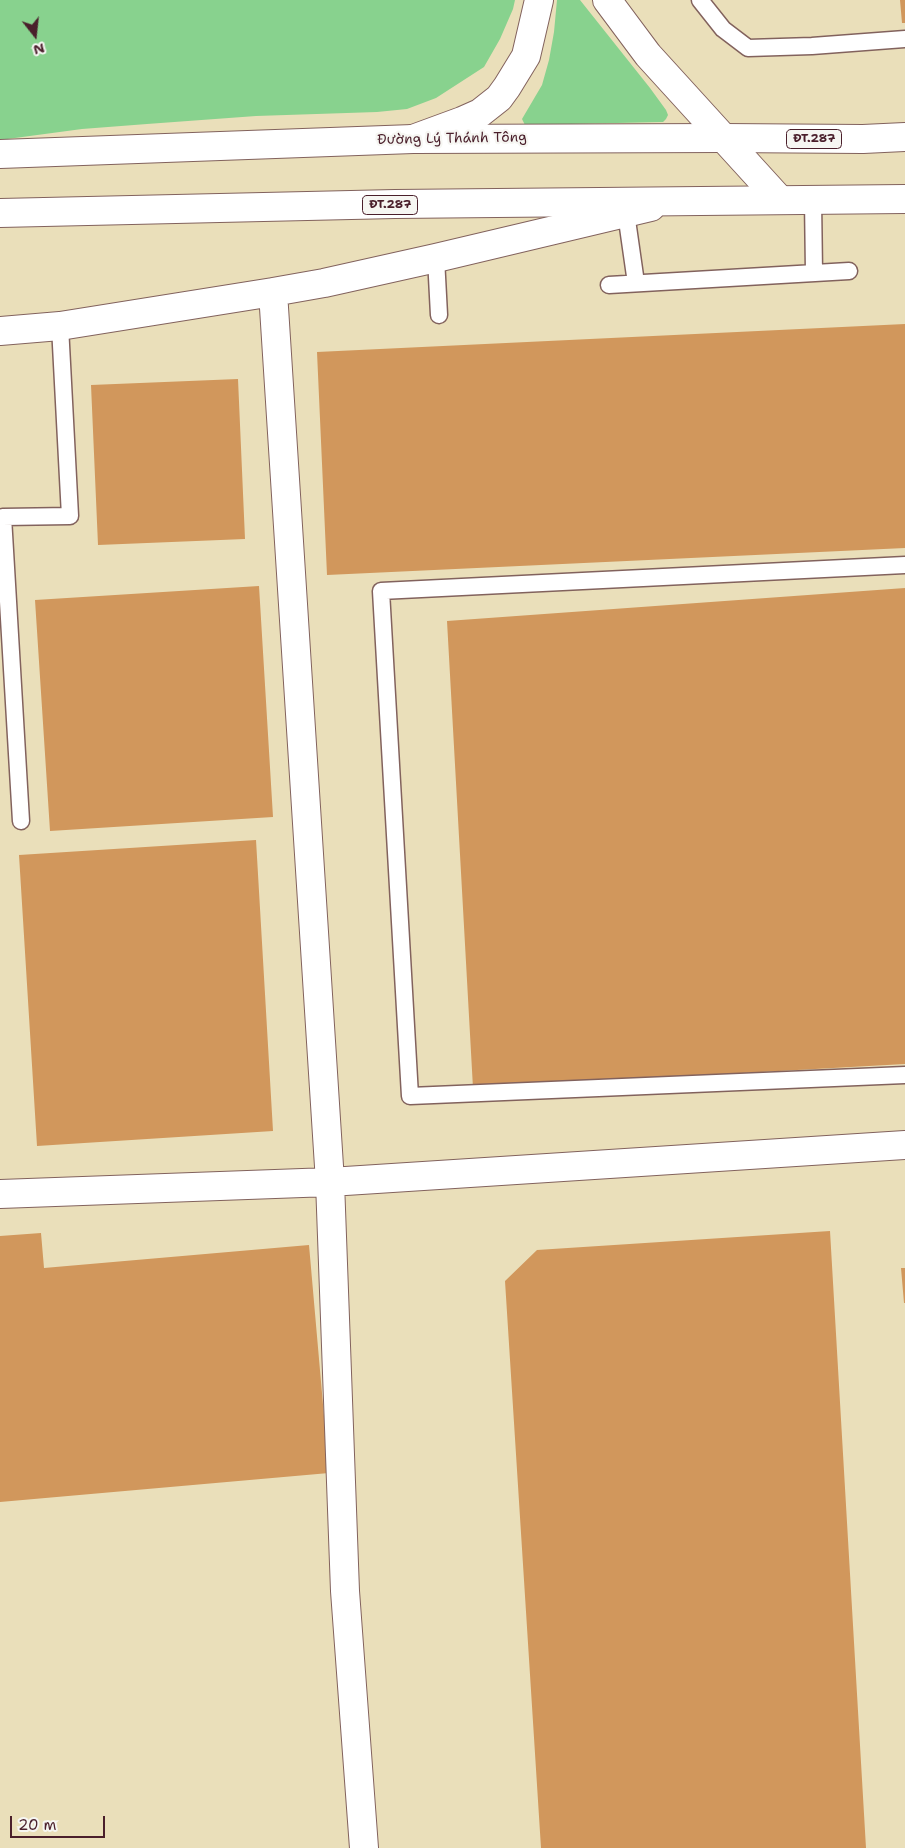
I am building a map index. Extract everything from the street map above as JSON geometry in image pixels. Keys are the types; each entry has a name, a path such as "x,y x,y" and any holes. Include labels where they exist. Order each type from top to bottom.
{"main road":[{"path":"413,139 480,112 499,98 526,56 539,0"},
{"path":"607,0 648,55 780,200"},
{"name":"Đường Lý Thánh Tông","path":"0,154 413,139 862,139 905,137"},
{"name":"ĐT.287","path":"0,213 394,204 905,199"},
{"path":"0,330 60,326 324,283 672,202"},
{"path":"273,292 330,1182 345,1592 364,1848"},
{"path":"0,1194 330,1182 905,1145"}],"lane":[{"path":"700,0 723,29 748,48 812,46 905,39"},
{"path":"813,200 814,273"},
{"path":"626,213 636,283"},
{"path":"436,258 439,315"},
{"path":"609,285 849,271"},
{"path":"22,821 3,517 70,516 60,326"},
{"path":"905,565 381,591 410,1096 905,1075"}],"green space":[{"path":"0,0 515,0 500,39 484,67 436,98 407,109 377,112 256,116 147,124 82,129 0,140"},
{"path":"557,0 580,0 666,110 668,115 663,122 525,125 522,119 542,85 549,60"}],"building":[{"path":"900,0 905,0 905,23 902,23"},
{"path":"905,324 905,548 327,575 317,352"},
{"path":"238,379 245,539 98,545 91,385"},
{"path":"259,586 273,817 50,831 35,600"},
{"path":"905,588 905,1064 473,1088 447,621"},
{"path":"256,840 273,1131 37,1146 19,855"},
{"path":"830,1231 866,1848 541,1848 505,1281 537,1250"},
{"path":"41,1233 44,1268 309,1245 329,1473 0,1502 0,1236"},
{"path":"901,1268 905,1268 905,1303 904,1303"}]}
